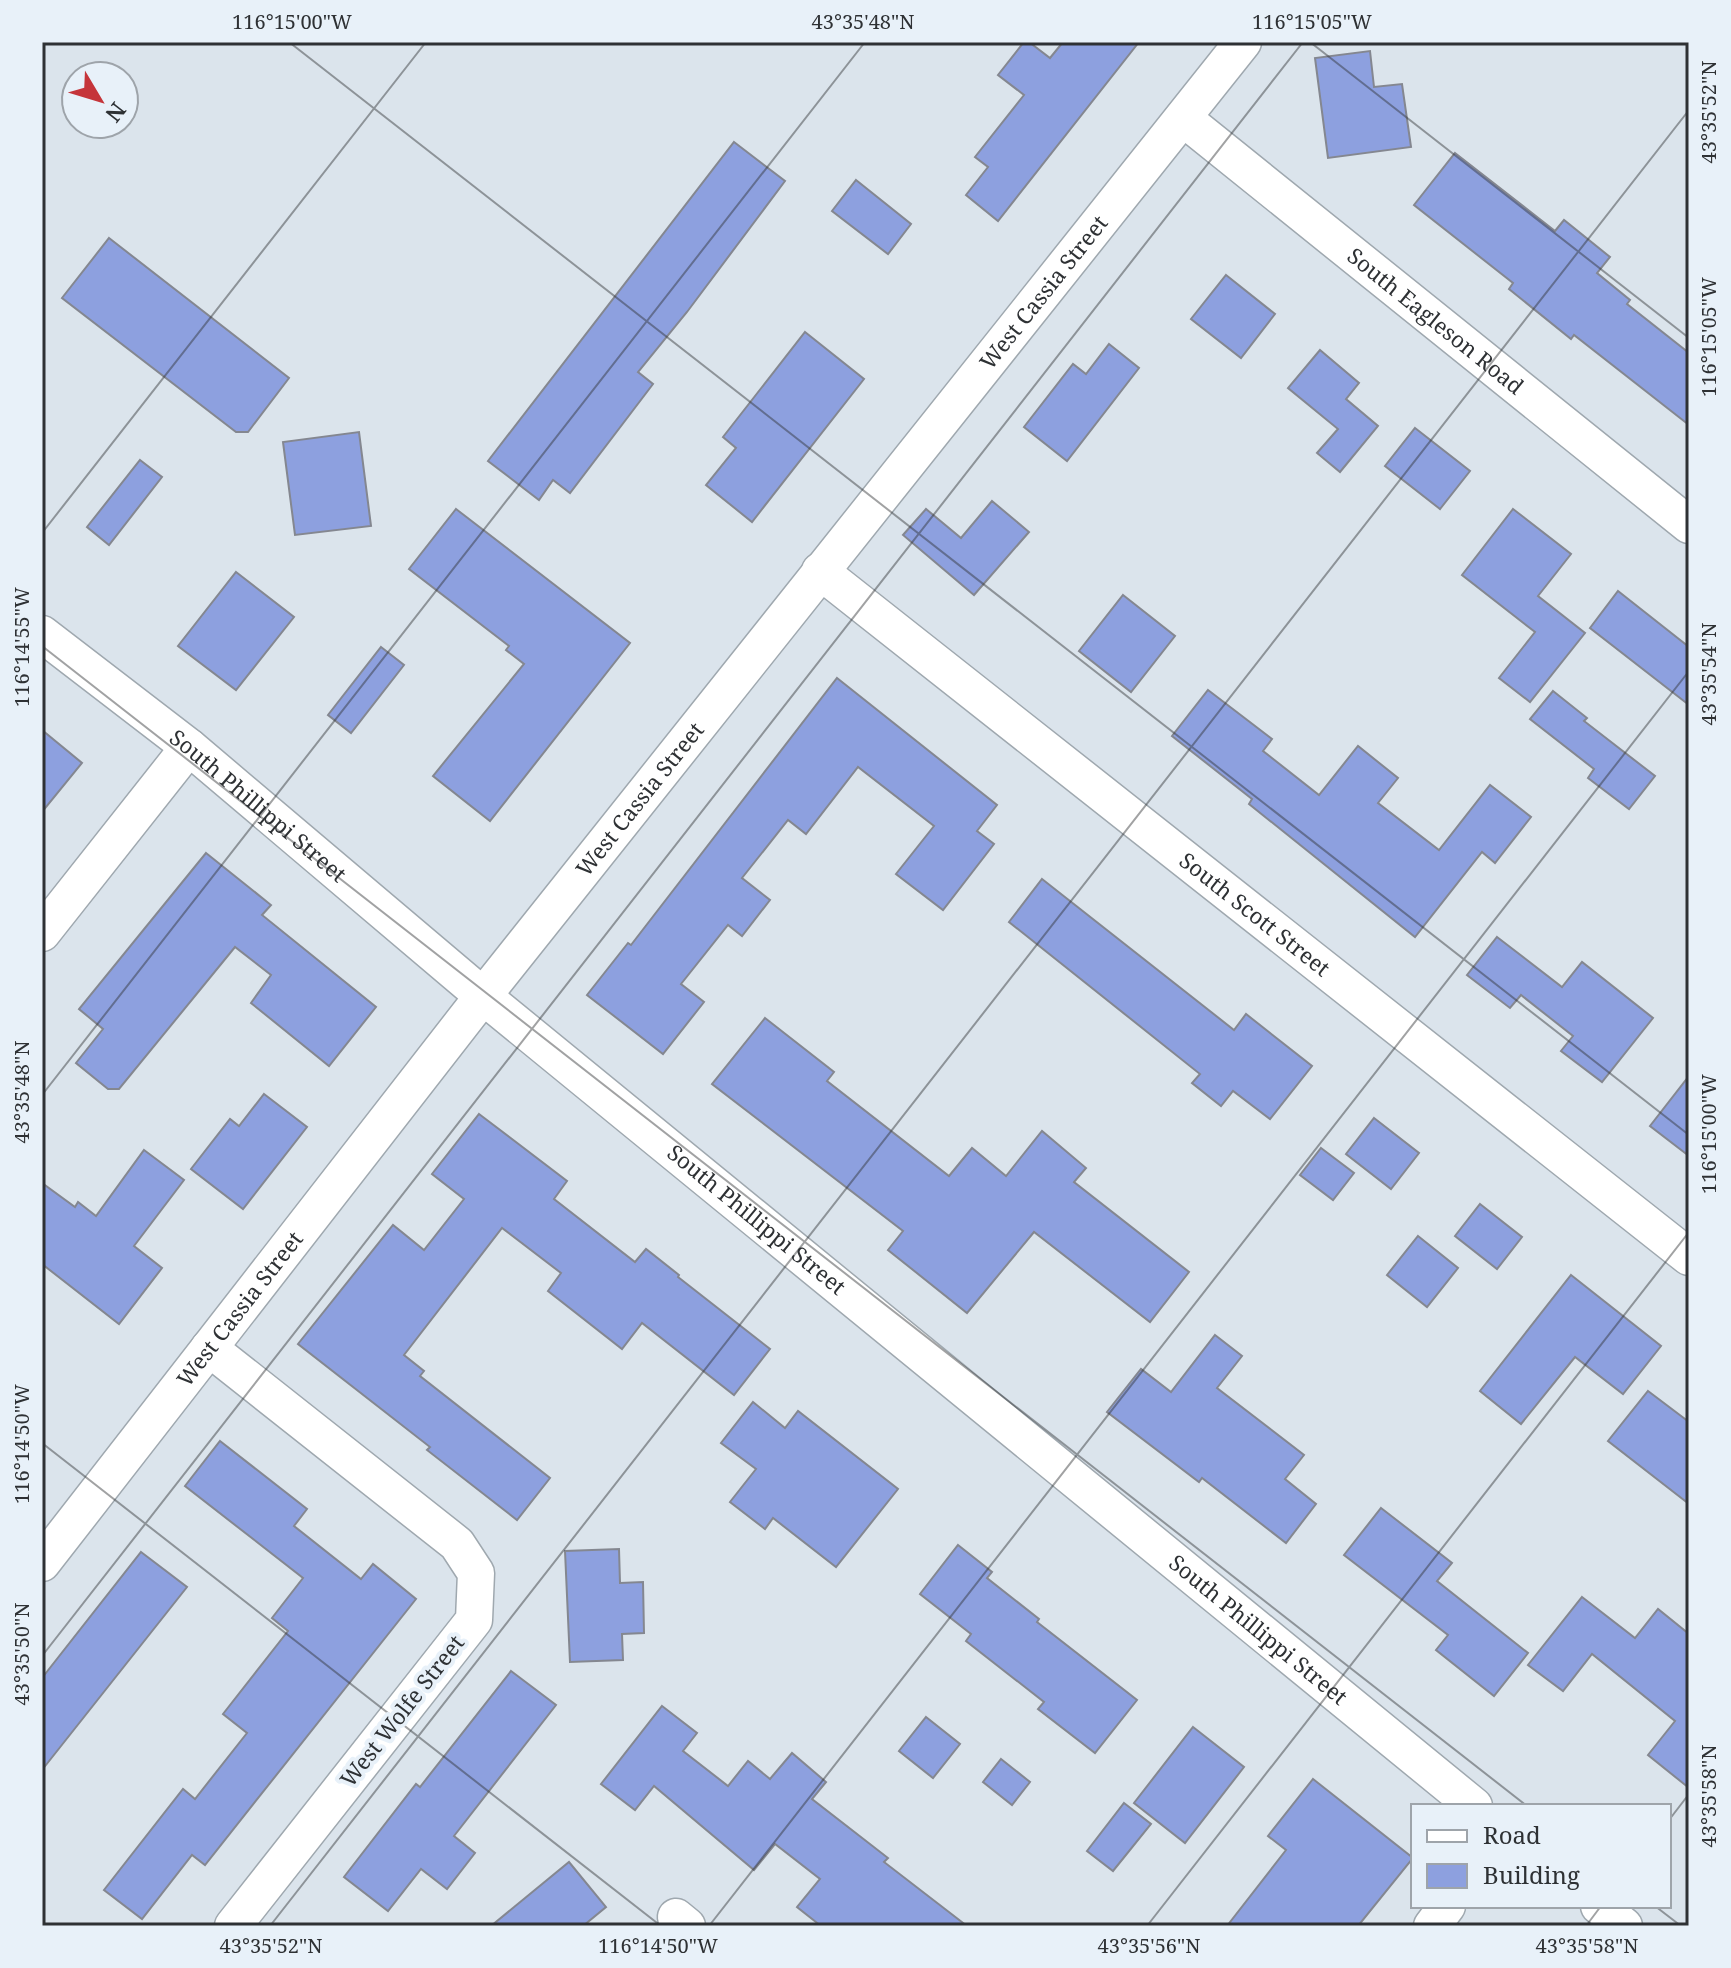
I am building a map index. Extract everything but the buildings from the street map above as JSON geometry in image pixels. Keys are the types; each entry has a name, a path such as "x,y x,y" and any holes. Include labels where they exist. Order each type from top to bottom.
{"street":[{"name":"West Cassia Street","path":"42,1563 483,996 1243,42"},
{"name":"South Eagleson Road","path":"1183,118 1689,525"},
{"name":"South Scott Street","path":"820,571 1689,1257"},
{"name":"South Phillippi Street","path":"42,634 189,747 483,996 1472,1804"},
{"path":"42,933 189,747"},
{"name":"West Wolfe Street","path":"209,1348 457,1544 476,1573 474,1620 233,1926"},
{"path":"1432,1926 1446,1908"},
{"path":"1602,1908 1624,1926"}]}
